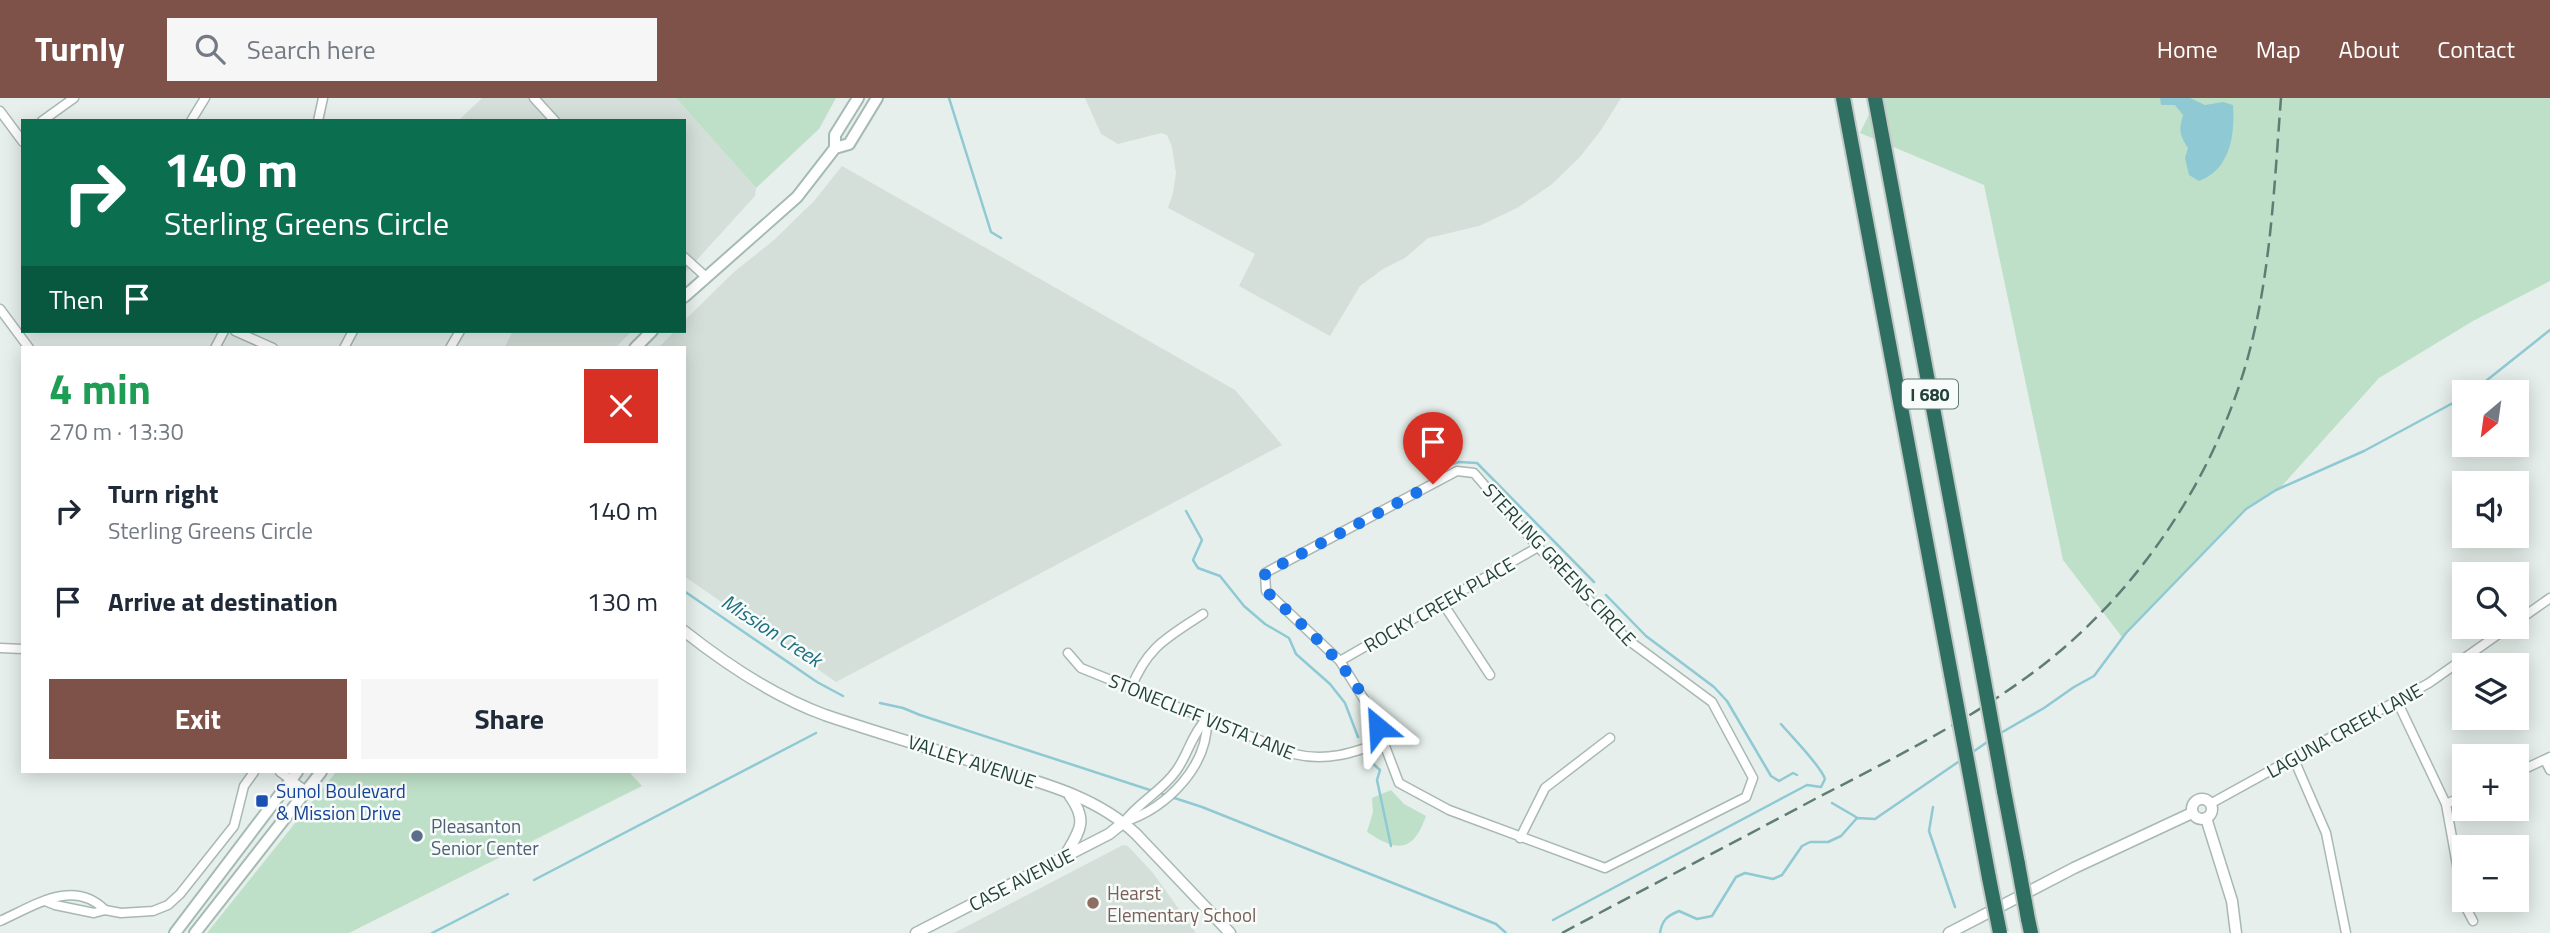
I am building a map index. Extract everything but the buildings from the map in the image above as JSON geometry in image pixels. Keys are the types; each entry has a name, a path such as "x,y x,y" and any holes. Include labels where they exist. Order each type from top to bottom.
{"highway":[{"name":"I 680","path":"1843,98 2000,933"},
{"name":"I 680","path":"1875,98 2030,926"}],"main road":[{"path":"835,148 835,135 858,98"},
{"path":"686,295 797,197 835,148 849,144 876,99"},
{"path":"637,346 650,333"},
{"path":"195,933 306,791 315,774"},
{"path":"175,933 294,776"}],"street":[{"path":"45,119 74,98"},
{"path":"192,119 205,98"},
{"path":"318,119 323,98"},
{"path":"534,98 553,119"},
{"path":"0,111 21,137"},
{"path":"686,259 705,276"},
{"path":"0,309 28,346"},
{"path":"239,333 269,346"},
{"name":"STERLING GREENS CIRCLE","path":"1457,471 1474,473 1538,547 1628,640 1712,702 1753,778 1746,797 1605,868 1448,810 1399,783 1372,712 1340,661 1266,591 1265,573 1457,471"},
{"name":"ROCKY CREEK PLACE","path":"1340,661 1538,547"},
{"path":"2529,613 2550,598"},
{"path":"1442,602 1490,675"},
{"path":"1131,688 1141,665 1153,649 1203,614"},
{"name":"VALLEY AVENUE","path":"686,632 745,674 814,710 1068,792 1124,822 1230,933"},
{"name":"LAGUNA CREEK LANE","path":"1950,933 2070,870 2192,813 2192,804 2197,800 2205,799 2210,804 2429,683 2492,639"},
{"path":"0,648 21,649"},
{"name":"STONECLIFF VISTA LANE","path":"1068,653 1081,668 1294,754 1328,758 1383,742"},
{"path":"2397,701 2446,804 2464,904 2473,921"},
{"name":"CASE AVENUE","path":"916,933 1109,834 1171,778 1195,732 1207,718"},
{"name":"CASE AVENUE","path":"1124,822 1143,816 1190,775 1208,736 1207,718"},
{"path":"1520,838 1545,788 1610,738"},
{"path":"2293,757 2326,833 2346,933"},
{"path":"2529,767 2548,759 2550,770"},
{"path":"45,901 94,913 105,910 121,913 153,911 168,905 180,894 234,826 244,786 253,773"},
{"path":"294,776 306,791"},
{"path":"1066,855 1078,833 1082,817 1080,808 1068,792"},
{"path":"2446,804 2452,801"},
{"path":"2192,813 2199,819 2206,818 2211,812 2210,804"},
{"path":"2206,818 2232,901 2236,933"},
{"path":"0,921 58,895 95,900 105,910"}],"shaded area":[{"path":"482,98 676,98 756,188 755,196 686,272 686,119 460,119"},
{"path":"1085,98 1621,98 1580,157 1551,185 1517,208 1479,226 1428,238 1405,258 1383,269 1360,286 1330,336 1239,286 1255,254 1168,208 1176,173 1167,135 1161,133 1118,144 1101,134"},
{"path":"842,166 1235,390 1282,445 836,682 686,577 686,346 660,346 673,333 686,333 686,319 814,201"},
{"path":"512,333 630,333 617,346 505,346"},
{"name":"Hearst Elementary School","path":"1123,845 1128,846 1153,873 1196,933 954,933"}],"green space":[{"path":"676,98 836,98 819,129 756,188"},
{"path":"1877,98 2550,98 2550,281 2473,321 2379,378 2280,488 2246,509 2233,521 2122,637 2063,560 1984,185 1860,133"},
{"path":"335,773 630,773 642,786 349,933 207,933"},
{"path":"1391,790 1404,804 1426,816 1416,837 1410,843 1387,843 1367,832 1373,812 1372,798"}],"water":[{"path":"2160,98 2190,98 2205,105 2223,102 2233,105 2229,149 2218,168 2210,175 2199,181 2189,175 2185,158 2188,148 2181,132 2183,115 2175,105 2161,105"}],"waterway":[{"path":"949,98 991,232 1001,238"},
{"path":"2487,380 2550,330"},
{"path":"1999,734 2094,676 2126,633 2246,509 2276,490 2364,451 2452,403"},
{"path":"1446,466 1459,462 1477,463 1594,582"},
{"path":"1186,511 1202,540 1193,560 1198,568 1220,576 1244,606 1265,624 1289,638 1296,654 1330,684 1345,703 1358,737"},
{"name":"Mission Creek","path":"686,592 817,682 843,696"},
{"path":"1606,595 1646,636 1714,687 1727,701 1771,776 1779,781 1793,773 1797,775"},
{"path":"880,703 903,708 1202,807 1496,924 1506,933"},
{"path":"1553,920 1807,785 1821,787 1825,779 1822,773 1781,724"},
{"path":"534,880 816,733"},
{"path":"1970,754 1990,740"},
{"path":"1660,933 1666,919 1679,911 1697,919 1712,916 1736,877 1745,873 1773,879 1782,875 1802,846 1810,842 1828,842 1841,836 1857,818 1875,819 1961,760"},
{"path":"1370,761 1380,770 1377,780 1391,846"},
{"path":"1832,803 1856,817"},
{"path":"1933,807 1929,831 1955,907"},
{"path":"432,933 508,894"}],"railway":[{"path":"1562,933 1897,756 1976,711 2027,677 2065,647 2100,614 2133,577 2162,538 2211,454 2231,410 2246,364 2266,265 2281,98"}],"place":[{"name":"Sunol Boulevard & Mission Drive","path":"262,801"},
{"name":"Pleasanton Senior Center","path":"417,836"},
{"name":"Hearst Elementary School","path":"1093,903"}],"route":[{"path":"1378,727 1372,712 1340,661 1266,591 1265,573 1433,484"}]}
